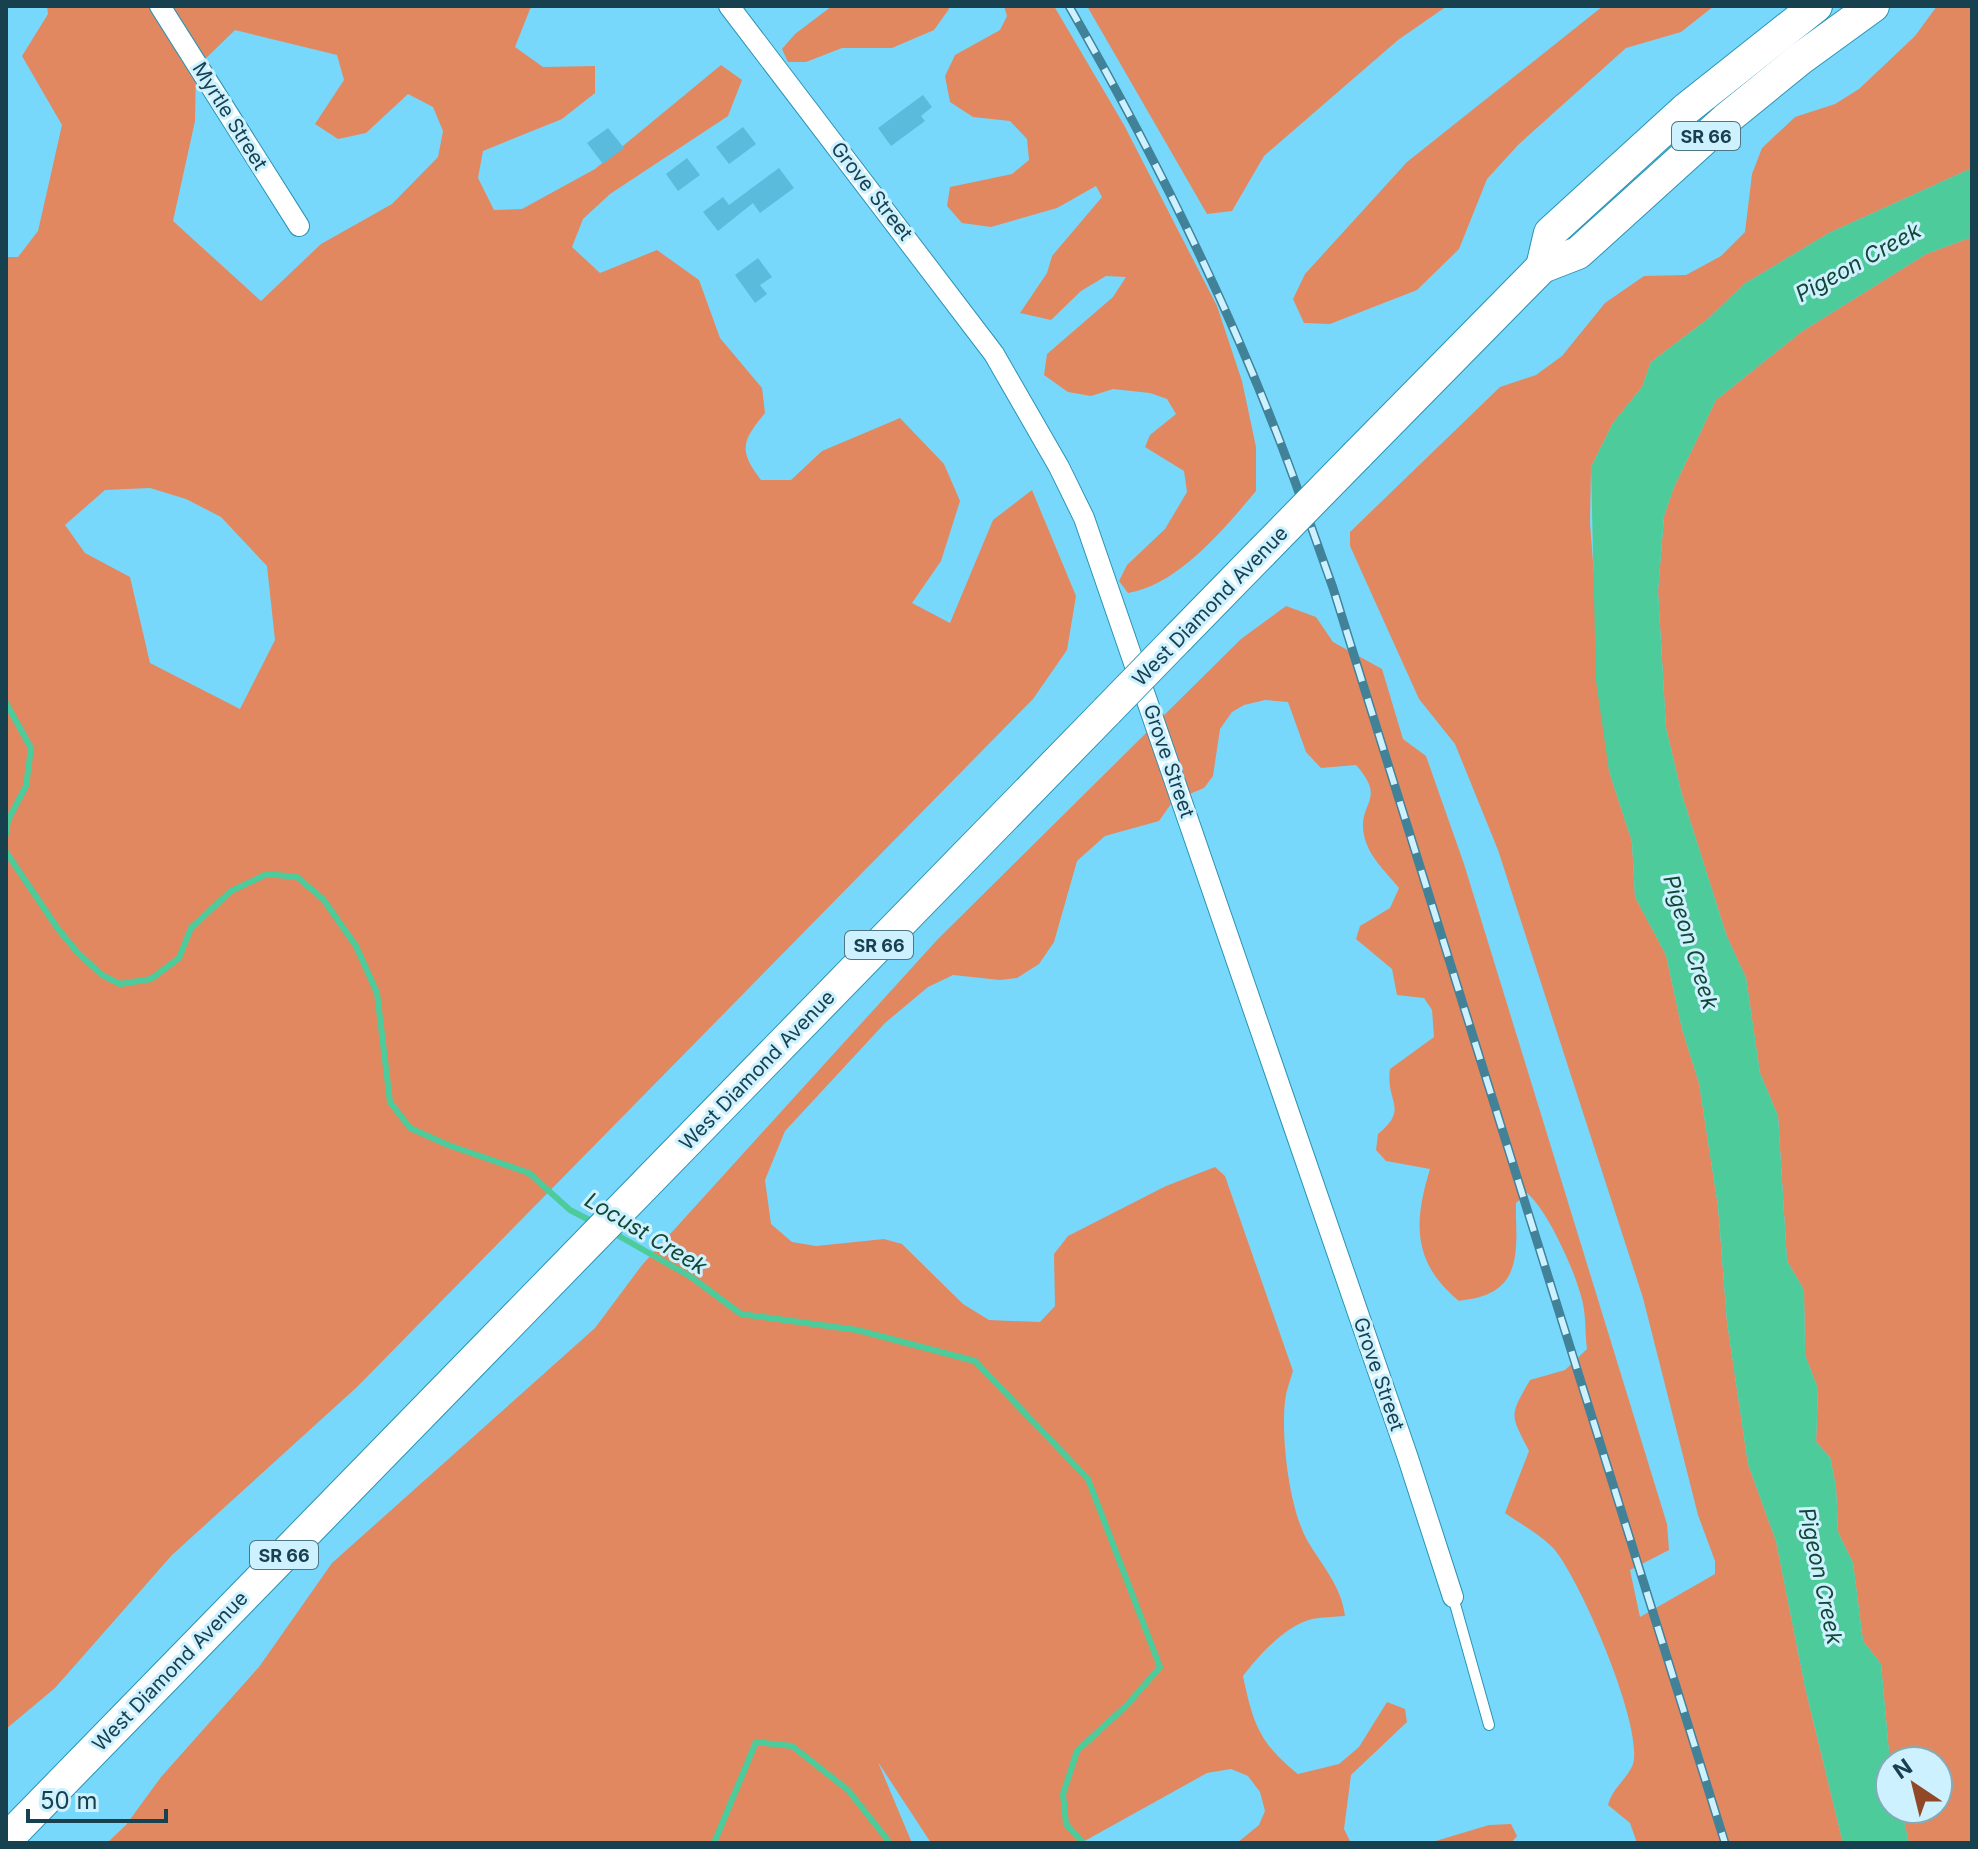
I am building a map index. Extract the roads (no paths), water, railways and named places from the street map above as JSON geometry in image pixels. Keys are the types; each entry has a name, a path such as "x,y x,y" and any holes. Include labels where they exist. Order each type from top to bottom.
{"main road":[{"name":"West Diamond Avenue","path":"1542,267 1550,233 1686,109 1816,6"},
{"name":"West Diamond Avenue","path":"6,1840 1542,267 1578,253 1725,120 1800,59 1873,6"}],"street":[{"name":"Myrtle Street","path":"160,6 299,226"},
{"name":"Grove Street","path":"729,6 994,354 1059,467 1084,518 1453,1597"}],"lane":[{"path":"1453,1597 1489,1725"}],"water":[{"name":"Pigeon Creek","path":"1972,168 1972,237 1926,254 1801,332 1716,400 1674,487 1664,516 1658,591 1666,728 1682,795 1727,937 1746,978 1760,1073 1778,1116 1787,1261 1804,1290 1805,1355 1818,1389 1816,1442 1830,1457 1836,1487 1838,1532 1853,1563 1863,1641 1881,1664 1888,1745 1874,1745 1874,1825 1905,1825 1909,1843 1843,1843 1805,1687 1776,1541 1748,1464 1727,1322 1718,1206 1699,1083 1682,1029 1666,955 1635,897 1632,842 1609,771 1596,681 1591,467 1613,423 1642,387 1651,362 1709,318 1744,284 1829,233"}],"waterway":[{"name":"Locust Creek","path":"6,703 31,748 26,786 8,820 6,834"},
{"name":"Locust Creek","path":"6,852 78,953 102,975 120,984 151,979 179,958 191,928 231,891 267,874 297,877 323,899 356,946 377,993 390,1102 410,1128 448,1145 529,1173 570,1210 595,1223"},
{"name":"Locust Creek","path":"612,1232 691,1277 741,1314 857,1330 975,1361 1088,1479 1160,1667 1127,1705 1077,1751 1063,1794 1066,1824 1083,1843"},
{"name":"Locust Creek","path":"714,1843 756,1742 792,1746 848,1790 890,1843"}],"railway":[{"path":"1069,6 1155,165 1233,328 1279,439 1333,588 1725,1843"}]}
